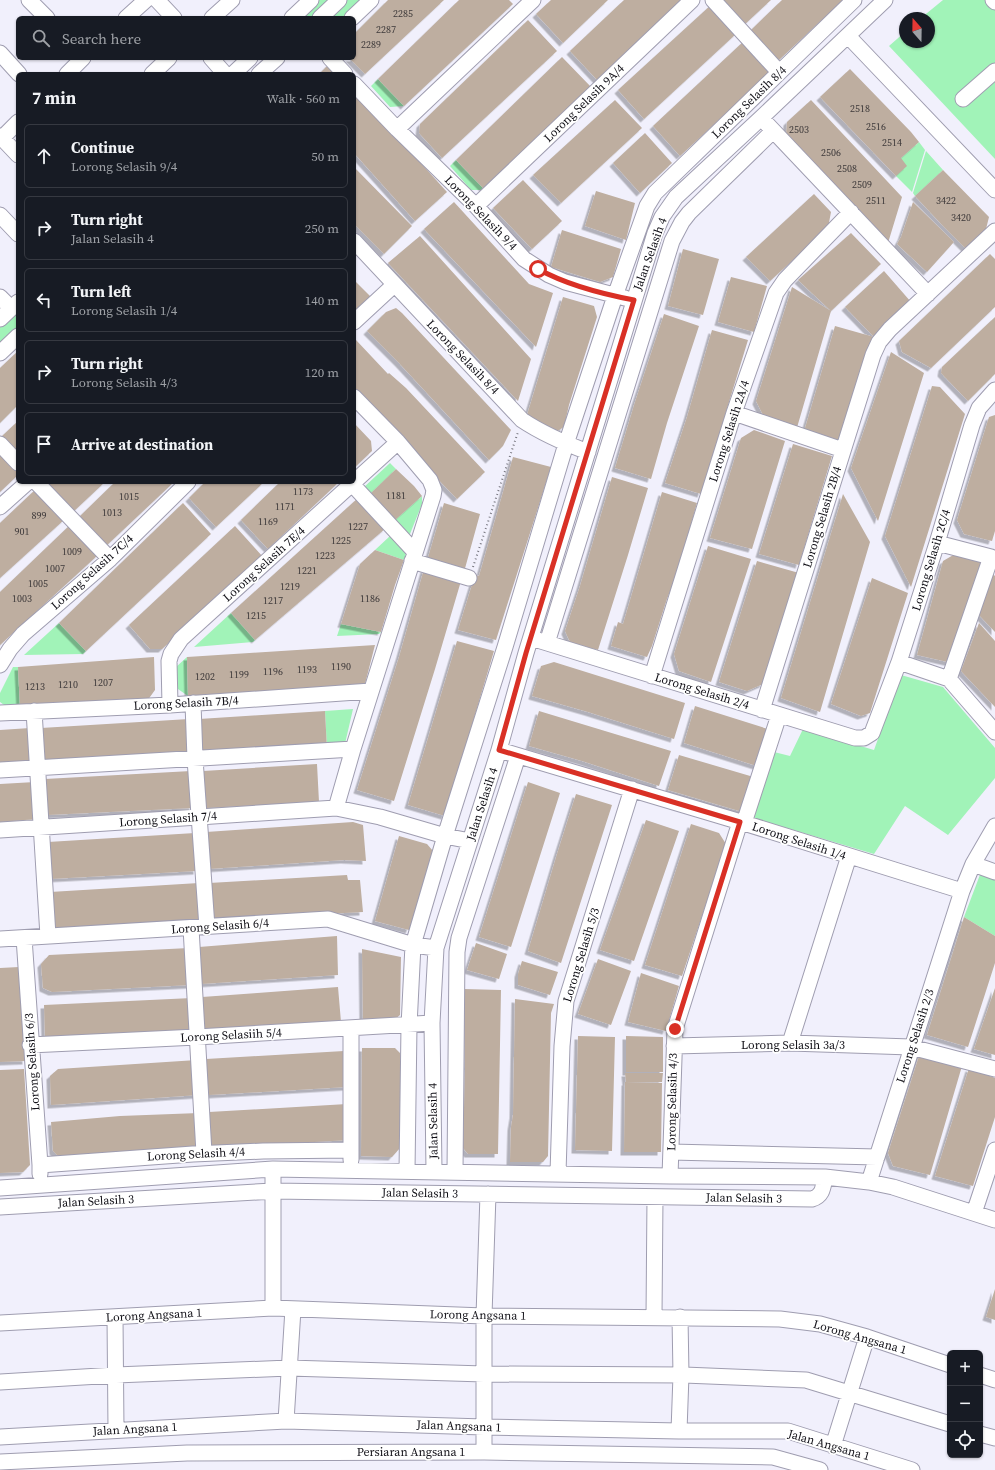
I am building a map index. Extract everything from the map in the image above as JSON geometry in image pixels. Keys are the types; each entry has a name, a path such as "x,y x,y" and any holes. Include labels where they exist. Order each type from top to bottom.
{"street":[{"path":"29,0 45,16"},
{"path":"128,16 146,0"},
{"path":"157,0 172,16"},
{"path":"214,16 232,0"},
{"path":"294,16 311,0"},
{"path":"322,16 339,0"},
{"path":"354,16 371,0"},
{"path":"397,129 533,0"},
{"name":"Lorong Selasih 9A/4","path":"476,206 692,0"},
{"path":"713,0 779,72"},
{"name":"Lorong Selasih 8/4","path":"407,1171 409,1026 413,945 445,836 505,647 566,444 615,296 647,206 655,194 854,0"},
{"name":"Jalan Selasih 4","path":"434,1171 432,1023 436,948 499,750 526,653 655,233 662,216 676,197 885,0"},
{"path":"848,36 995,190"},
{"path":"0,53 17,72"},
{"path":"69,72 82,60"},
{"path":"154,72 167,60"},
{"path":"213,60 223,72"},
{"path":"235,72 248,60"},
{"path":"261,72 275,60"},
{"path":"332,60 343,72"},
{"path":"963,99 995,71"},
{"name":"Lorong Selasih 9/4","path":"356,86 397,129 476,206 524,259 538,269 565,282 634,300"},
{"path":"761,118 928,294"},
{"path":"16,124 1,137 16,153"},
{"path":"547,643 672,241 682,222 689,213 773,131"},
{"name":"Lorong Selasih 2A/4","path":"652,676 734,413 776,293 785,280 851,212"},
{"path":"0,215 16,232"},
{"name":"Lorong Selasih 2B/4","path":"762,710 873,355 879,342 890,329 994,235"},
{"name":"Lorong Selasih 8/4","path":"356,243 522,420 566,444 588,452"},
{"path":"356,320 394,285"},
{"path":"0,297 14,305 0,319"},
{"path":"0,353 16,338"},
{"name":"Lorong Selasih 2C/4","path":"872,733 899,662 937,543 972,425 979,408 994,394"},
{"path":"336,808 434,490 430,480 398,442 356,399"},
{"path":"734,413 843,450"},
{"name":"Lorong Selasih 7E/4","path":"356,480 398,442"},
{"path":"0,444 16,461"},
{"path":"0,506 26,484"},
{"path":"38,484 110,559"},
{"name":"Lorong Selasih 7C/4","path":"0,665 22,634 110,559 186,484"},
{"path":"352,484 414,556 469,578"},
{"name":"Lorong Selasih 7E/4","path":"170,705 169,661 171,654 181,640 352,484"},
{"path":"937,543 993,559 949,679"},
{"name":"Lorong Selasih 2/4","path":"531,638 854,738 864,738 872,733"},
{"path":"505,647 526,653"},
{"path":"899,662 949,679 995,732"},
{"name":"Lorong Selasih 7B/4","path":"0,713 170,705 372,691"},
{"path":"194,703 195,759 207,927"},
{"path":"34,711 48,936"},
{"name":"Lorong Selasih 4/3","path":"670,1176 675,1029 779,715"},
{"path":"0,770 38,766 195,759 353,749"},
{"name":"Lorong Selasih 1/4","path":"499,750 632,789 962,891"},
{"path":"455,1172 456,968 460,938 518,756"},
{"name":"Lorong Selasih 5/3","path":"558,1173 562,1046 566,1001 632,789"},
{"name":"Lorong Selasih 7/4","path":"0,830 336,808 380,817 445,836 470,841"},
{"name":"Lorong Selasih 2/3","path":"869,1182 911,1046 962,891 974,864 995,826"},
{"path":"790,1043 849,856"},
{"path":"974,864 995,872"},
{"name":"Lorong Selasih 6/4","path":"0,939 328,919 413,945 436,948"},
{"path":"191,928 204,1154"},
{"name":"Lorong Selasih 6/3","path":"24,938 30,1045 40,1165 40,1186"},
{"name":"Lorong Selasiih 5/4","path":"30,1045 409,1026 432,1023"},
{"path":"351,1029 351,1171"},
{"name":"Lorong Selasih 3a/3","path":"674,1046 790,1043 911,1046 995,1069"},
{"name":"Lorong Selasih 4/4","path":"40,1165 263,1151 351,1150"},
{"path":"974,1213 995,1150"},
{"path":"671,1152 877,1157"},
{"path":"273,1169 273,1308"},
{"name":"Jalan Selasih 3","path":"0,1188 273,1169 670,1176 825,1177 869,1182 893,1187 995,1220"},
{"name":"Jalan Selasih 3","path":"0,1207 273,1191 812,1199 817,1198 822,1194 825,1177"},
{"path":"484,1452 484,1316 488,1194"},
{"path":"654,1317 655,1197"},
{"name":"Lorong Angsana 1","path":"0,1324 273,1308 484,1316 780,1319 820,1324 866,1337 947,1364"},
{"path":"286,1421 293,1309"},
{"path":"115,1317 116,1430"},
{"path":"679,1431 681,1375 680,1317"},
{"path":"833,1446 866,1337"},
{"path":"0,1382 116,1375 289,1368 484,1374 681,1375 806,1380 947,1423"},
{"path":"983,1376 995,1380"},
{"name":"Jalan Angsana 1","path":"0,1437 286,1421 679,1431 788,1431 912,1470"},
{"path":"983,1435 995,1438"},
{"name":"Persiaran Angsana 1","path":"0,1462 47,1465 188,1453 484,1452 757,1456 773,1457 784,1465 820,1470"}],"path":[{"path":"469,578 522,420"}],"green space":[{"path":"311,0 371,0 354,16 294,16"},
{"path":"943,0 995,0 995,159 889,46 899,37 899,48 935,48 935,12 928,12"},
{"path":"378,79 404,106 390,107 371,86"},
{"path":"919,142 925,150 912,192 896,176 901,158"},
{"path":"926,151 943,170 915,196 913,193"},
{"path":"456,160 483,188 481,190 471,190 450,166"},
{"path":"16,304 16,338 0,353 0,319"},
{"path":"390,463 396,469 369,495 363,488"},
{"path":"422,496 422,504 408,539 394,521"},
{"path":"390,536 407,551 404,560 375,550"},
{"path":"231,613 255,640 253,642 194,647"},
{"path":"59,623 86,651 83,654 24,655"},
{"path":"341,624 381,632 379,634 337,636"},
{"path":"187,657 188,696 178,689 176,667"},
{"path":"13,667 18,667 20,707 7,707 0,702 0,693"},
{"path":"901,675 943,687 995,748 995,778 948,835 905,806 874,854 754,818 774,752 790,756 803,729 874,750"},
{"path":"353,709 344,748 327,749 325,711"},
{"path":"981,872 995,880 995,936 964,917"}],"building":[{"path":"388,0 444,0 365,74 351,60 356,60 356,32"},
{"path":"459,0 509,0 513,4 404,106 378,79"},
{"path":"551,0 608,0 563,43 536,14"},
{"path":"624,0 684,0 599,82 570,51"},
{"path":"718,0 771,0 743,26"},
{"path":"782,0 843,0 779,60 751,30"},
{"path":"712,4 737,33 644,119 618,90"},
{"path":"528,20 557,51 442,158 419,133 420,124"},
{"path":"744,41 773,70 680,156 653,126"},
{"path":"562,57 592,88 483,188 456,160"},
{"path":"330,63 338,72 321,72"},
{"path":"850,69 919,142 901,158 907,166 896,176 820,97"},
{"path":"356,91 447,192 415,221 356,155"},
{"path":"615,100 642,128 561,203 533,175"},
{"path":"811,100 902,197 888,243 786,136 787,122"},
{"path":"645,133 672,163 640,193 613,163"},
{"path":"356,169 412,226 384,254 356,226"},
{"path":"943,170 989,217 985,233 967,250 915,196"},
{"path":"523,180 562,221 532,249 493,208"},
{"path":"596,191 635,203 626,240 585,226"},
{"path":"814,194 831,212 828,228 770,281 746,257"},
{"path":"454,202 529,284 553,293 536,347 424,229"},
{"path":"913,202 954,242 927,272 897,244 901,237"},
{"path":"562,230 621,249 613,277 600,282 551,267"},
{"path":"851,233 881,264 831,311 798,280"},
{"path":"420,236 531,359 518,401 388,263"},
{"path":"683,249 719,259 703,315 668,306"},
{"path":"990,254 995,259 995,307 931,368 902,352 899,341"},
{"path":"884,271 911,302 874,337 845,307"},
{"path":"731,277 767,286 754,332 718,322"},
{"path":"356,282 371,297 356,311"},
{"path":"792,287 831,311 796,431 766,421 756,401"},
{"path":"563,297 594,306 597,317 569,405 564,427 554,433 527,415"},
{"path":"396,308 511,430 503,446 489,460 399,363 367,331 386,312"},
{"path":"664,314 699,326 667,423 651,479 615,468"},
{"path":"995,317 995,374 968,401 941,373 942,367"},
{"path":"835,326 874,337 840,441 803,435"},
{"path":"712,330 748,340 701,494 665,483 687,417"},
{"path":"356,340 388,374 389,373 406,388 485,472 457,499 356,394"},
{"path":"891,352 924,373 878,521 851,468"},
{"path":"16,353 16,407 0,423 0,368"},
{"path":"932,386 940,387 965,414 911,587 885,536"},
{"path":"995,415 995,531 992,541 964,534 957,520 989,417"},
{"path":"16,423 16,453 1,437"},
{"path":"356,425 371,441 372,451 356,466"},
{"path":"754,430 785,441 752,549 710,538 741,438"},
{"path":"793,444 832,456 799,565 759,554"},
{"path":"0,451 16,468 16,477 0,492"},
{"path":"513,457 551,467 496,640 458,630 475,575 479,576"},
{"path":"396,469 422,496 394,521 369,495"},
{"path":"612,477 648,488 598,650 570,642 565,631 580,586"},
{"path":"46,484 103,484 73,512"},
{"path":"113,484 172,484 105,547 78,518"},
{"path":"203,484 262,484 216,527 189,498"},
{"path":"278,484 337,484 268,549 241,520"},
{"path":"36,489 65,519 0,578 0,523"},
{"path":"662,492 697,503 679,568 647,657 611,646 618,622 623,624"},
{"path":"843,494 870,542 820,712 781,698"},
{"path":"358,498 386,528 255,640 231,613"},
{"path":"183,503 211,534 86,651 59,623"},
{"path":"444,503 480,514 464,572 427,561"},
{"path":"71,524 99,554 0,645 0,592"},
{"path":"235,526 263,557 162,649 150,649 129,625"},
{"path":"708,546 751,559 711,682 679,671 674,654"},
{"path":"375,550 404,560 381,632 341,624 360,564"},
{"path":"955,554 981,562 952,663 917,655 943,561"},
{"path":"757,561 799,573 763,684 747,691 719,682"},
{"path":"424,569 461,581 394,801 357,790 399,657"},
{"path":"992,573 995,576 995,632 979,615"},
{"path":"872,578 908,593 870,713 861,716 831,704"},
{"path":"979,623 995,641 995,707 961,671"},
{"path":"457,641 494,651 445,816 408,805"},
{"path":"375,645 365,684 188,696 187,657"},
{"path":"154,657 155,690 147,701 20,707 18,667"},
{"path":"554,662 685,703 674,739 532,696 541,666"},
{"path":"695,706 771,730 760,767 684,743"},
{"path":"325,711 327,749 202,757 199,719"},
{"path":"539,711 671,751 659,786 582,761 529,746"},
{"path":"189,719 191,757 44,765 41,728"},
{"path":"30,728 32,765 0,767 0,730"},
{"path":"679,755 757,778 746,813 668,790"},
{"path":"317,764 319,802 206,808 203,771"},
{"path":"191,771 193,808 47,815 45,779"},
{"path":"35,782 37,819 0,822 0,784"},
{"path":"528,782 560,793 511,947 479,937"},
{"path":"576,794 612,805 561,963 528,951"},
{"path":"646,820 679,831 634,961 600,950"},
{"path":"353,822 363,825 366,861 344,860 208,869 206,832"},
{"path":"691,824 719,833 726,844 682,976 645,965"},
{"path":"195,833 197,871 50,879 48,842"},
{"path":"399,836 427,844 433,851 417,911 409,930 375,921"},
{"path":"347,875 348,880 360,880 363,912 211,920 209,883"},
{"path":"199,883 201,920 52,929 50,892"},
{"path":"964,917 995,936 995,963 968,1047 927,1035"},
{"path":"337,936 338,975 201,984 199,947"},
{"path":"476,943 507,954 499,979 467,970"},
{"path":"189,948 191,985 52,992 43,988 41,964 49,955"},
{"path":"362,949 401,957 400,1015 394,1020 363,1020"},
{"path":"598,959 631,971 611,1025 578,1014"},
{"path":"522,961 558,972 550,995 518,985 518,974"},
{"path":"19,967 26,1061 0,1062 0,968"},
{"path":"641,973 679,986 666,1031 628,1022"},
{"path":"338,987 341,1022 204,1033 202,997"},
{"path":"995,988 995,1055 974,1049"},
{"path":"464,989 501,990 498,1154 468,1154 463,1148 465,1069"},
{"path":"192,998 194,1034 53,1042 45,1037 44,1005"},
{"path":"515,999 554,1004 551,1013 548,1156 543,1162 510,1162 511,1127 513,1115"},
{"path":"578,1036 615,1037 612,1151 575,1150"},
{"path":"626,1036 663,1037 663,1072 626,1072"},
{"path":"362,1048 395,1048 400,1053 400,1148 392,1157 361,1156"},
{"path":"344,1051 347,1087 209,1095 206,1059"},
{"path":"920,1053 962,1066 930,1175 893,1166 888,1153"},
{"path":"197,1060 199,1095 51,1105 50,1076 58,1069"},
{"path":"969,1068 995,1078 995,1117 973,1186 935,1176"},
{"path":"24,1069 30,1165 23,1172 0,1173 0,1070"},
{"path":"625,1073 663,1073 662,1082 626,1082"},
{"path":"625,1082 662,1083 661,1152 624,1152"},
{"path":"347,1104 349,1140 211,1148 209,1112"},
{"path":"199,1113 201,1148 59,1157 53,1151 51,1122 120,1116"},
{"path":"995,1289 995,1320 986,1317"}],"route":[{"path":"538,269 565,282 634,300 526,653 499,750 740,822 675,1029"}]}
